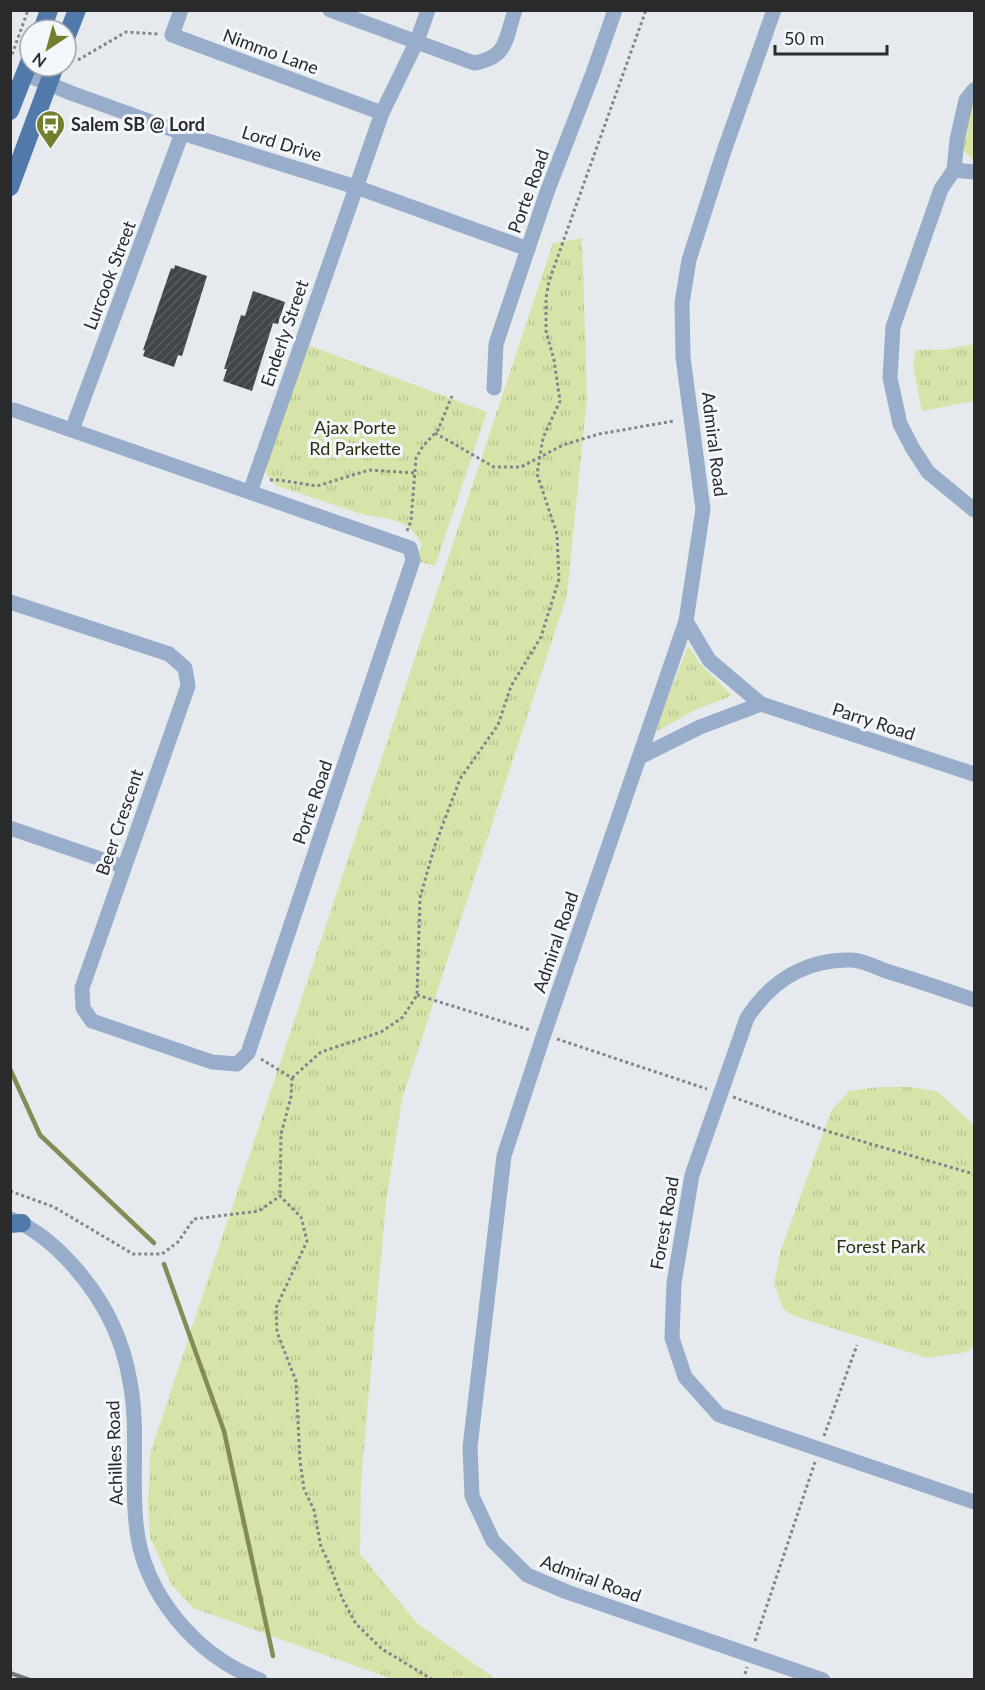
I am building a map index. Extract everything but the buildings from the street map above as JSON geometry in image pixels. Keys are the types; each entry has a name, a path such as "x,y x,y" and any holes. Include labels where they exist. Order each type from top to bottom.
{"main road":[{"path":"10,111 23,78"},
{"path":"10,187 50,78"}],"street":[{"path":"172,35 181,10"},
{"path":"330,10 346,13 474,63 490,60 501,52 515,10"},
{"name":"Enderly Street","path":"249,492 382,113 417,41 428,10"},
{"name":"Porte Road","path":"494,388 496,344 547,192 615,10"},
{"name":"Admiral Road","path":"774,10 724,151 689,260 682,303 683,357 703,509 686,621 504,1156 470,1447 472,1496 493,1541 526,1575 567,1592 823,1680"},
{"name":"Nimmo Lane","path":"172,35 382,113"},
{"name":"Lord Drive","path":"41,78 48,84 182,133 356,187 528,249"},
{"path":"975,90 966,100 957,140 954,170 941,189 893,327 890,378 900,424 913,449 928,472 975,510"},
{"name":"Lurcook Street","path":"72,430 182,133"},
{"path":"954,170 975,172"},
{"path":"10,410 249,492 408,540"},
{"name":"Porte Road","path":"237,1064 248,1053 413,560 408,540"},
{"name":"Beer Crescent","path":"10,602 169,654 185,668 188,686 82,988 83,1008 92,1021 212,1062 237,1064"},
{"name":"Parry Road","path":"686,621 709,660 761,704 975,774"},
{"path":"640,758 700,727 761,704"},
{"path":"10,828 124,867"},
{"name":"Forest Road","path":"975,1000 854,960 829,961 809,966 771,987 747,1018 692,1175 674,1283 672,1338 685,1377 719,1415 975,1502"},
{"name":"Achilles Road","path":"14,1222 60,1250 90,1285 112,1321 131,1383 136,1524 140,1544 155,1584 166,1605 198,1642 234,1668 260,1680"}],"path":[{"path":"10,60 28,10"},
{"path":"433,1680 382,1649 356,1624 342,1598 321,1547 314,1510 304,1489 296,1381 277,1332 276,1308 307,1241 301,1217 280,1196 281,1134 291,1097 292,1078 321,1052 381,1032 403,1017 417,995 420,898 434,848 460,779 498,725 512,687 542,638 559,579 557,534 537,474 543,438 560,401 554,360 546,331 546,298 549,281 646,10"},
{"path":"78,60 126,32 172,35"},
{"path":"408,540 416,458 423,446 438,430 452,396"},
{"path":"435,433 494,467 521,467 563,445 598,434 674,422"},
{"path":"255,475 272,481 317,486 369,470 415,473"},
{"path":"417,995 544,1034 830,1132 975,1174"},
{"path":"261,1059 292,1078"},
{"path":"10,1191 54,1207 133,1254 162,1254 178,1242 194,1219 259,1212 280,1196"},
{"path":"745,1674 819,1450 857,1345"}],"green space":[{"path":"974,99 974,159 972,159 964,151 961,142"},
{"path":"582,238 587,397 567,595 402,1099 386,1203 361,1481 360,1554 418,1624 496,1679 392,1679 193,1608 171,1584 150,1537 148,1502 150,1454 553,243"},
{"path":"974,344 974,401 922,411 913,366 916,350 948,349"},
{"name":"Ajax Porte Rd Parkette","path":"308,345 487,412 435,566 413,560 422,545 410,528 394,520 358,513 278,486 268,476 266,468"},
{"path":"687,648 690,648 700,664 731,694 729,697 695,710 658,731 656,728"},
{"name":"Forest Park","path":"879,1087 911,1087 937,1091 974,1125 974,1345 967,1352 927,1358 794,1316 783,1309 774,1283 780,1253 831,1111 849,1091"}],"waterway":[{"path":"10,1069 40,1135 154,1243"},
{"path":"164,1264 224,1431 273,1656"}],"railway":[{"path":"10,1673 30,1680"}],"place":[{"name":"Salem SB @ Lord","path":"50,150"}]}
